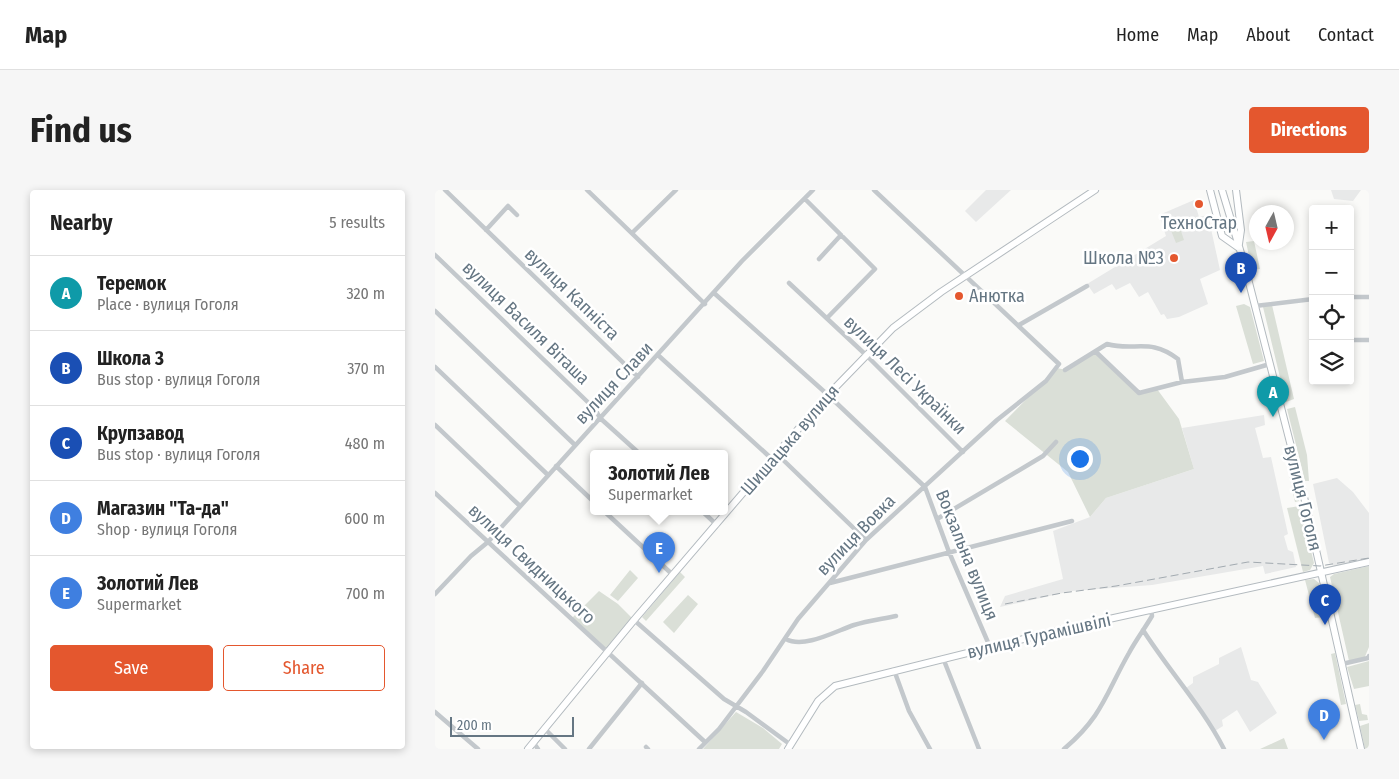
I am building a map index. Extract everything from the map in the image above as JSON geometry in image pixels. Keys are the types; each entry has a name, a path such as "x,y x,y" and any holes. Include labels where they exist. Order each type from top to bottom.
{"street":[{"name":"вулиця Капніста","path":"445,190 639,377"},
{"path":"587,190 705,304"},
{"path":"632,233 676,190"},
{"name":"вулиця Слави","path":"435,594 471,556 488,542 575,445 659,356 714,293 813,190"},
{"path":"874,190 901,213 964,277 1019,325 1087,286"},
{"name":"Шишацька вулиця","path":"728,511 829,394 866,355 909,315 1095,190"},
{"path":"1209,190 1222,236 1239,248"},
{"name":"вулиця Гоголя","path":"1222,190 1270,364 1321,571 1361,749"},
{"name":"вулиця Гоголя","path":"1236,190 1241,230 1239,248"},
{"name":"вулиця Лесі Українки","path":"805,199 874,268 874,271 827,318"},
{"path":"1224,199 1231,205 1238,200"},
{"path":"486,230 508,206 517,215"},
{"path":"1222,236 1228,239 1233,238 1233,231"},
{"path":"819,259 841,235"},
{"name":"вулиця Василя Віташа","path":"435,255 595,409 600,418 636,450"},
{"name":"вулиця Лесі Українки","path":"789,283 866,355 963,452"},
{"name":"Вокзальна вулиця","path":"714,293 829,394 925,487 949,552 990,648"},
{"path":"1354,297 1369,297"},
{"path":"1255,306 1309,299"},
{"path":"435,311 575,445"},
{"name":"вулиця Вовка","path":"699,749 737,706 786,639 798,619 865,540 1019,401 1046,381 1059,364 1019,325"},
{"path":"1354,340 1369,340"},
{"path":"1065,370 1107,344 1163,348 1178,359 1182,382"},
{"path":"1096,352 1139,393 1182,382 1225,377 1270,364"},
{"path":"659,356 774,456 865,540"},
{"path":"435,367 548,475"},
{"path":"435,425 520,506"},
{"path":"937,518 1043,456 1056,442"},
{"path":"556,466 590,498"},
{"name":"вулиця Свидницького","path":"435,493 705,742"},
{"path":"608,515 673,575"},
{"path":"706,515 717,524"},
{"name":"Шишацька вулиця","path":"528,749 609,654 634,620 725,515"},
{"path":"830,583 915,563 949,552 1072,521"},
{"name":"вулиця Гурамішвілі","path":"789,747 825,692 835,686 943,658 1321,571 1369,562"},
{"path":"1065,749 1081,735 1097,716 1129,653 1152,616 1151,610"},
{"path":"786,639 794,642 814,640 853,626 896,616"},
{"path":"634,620 724,699 737,706 789,747"},
{"path":"1143,630 1201,711 1223,749"},
{"path":"1342,664 1368,658 1369,656"},
{"path":"943,658 979,749"},
{"path":"894,670 909,711 930,749"},
{"path":"589,749 642,684"},
{"path":"435,712 478,749"},
{"path":"544,728 565,749"},
{"path":"533,742 539,749"}],"shaded area":[{"path":"986,190 1011,190 976,222 965,211"},
{"path":"1331,190 1361,190 1353,201 1334,199"},
{"name":"Школа №3","path":"1194,200 1199,217 1208,215 1220,270 1200,279 1208,304 1179,317 1167,319 1164,314 1161,315 1148,292 1139,297 1130,283 1116,290 1112,284 1094,294 1087,284 1166,236 1159,215"},
{"path":"1179,225 1184,240 1176,243 1170,228"},
{"path":"1246,242 1249,242 1249,250 1256,250 1260,269 1252,270"},
{"path":"1244,304 1250,307 1264,361 1253,364 1236,306"},
{"path":"1272,305 1294,399 1286,402 1263,307"},
{"path":"1096,352 1139,393 1157,389 1179,419 1194,469 1106,498 1090,517 1068,472 1005,421 1057,368 1066,370"},
{"path":"1295,407 1307,455 1309,481 1305,481 1287,409"},
{"path":"1264,415 1265,425 1255,428 1263,458 1271,457 1288,534 1284,536 1288,550 1293,552 1296,567 1265,574 1263,566 1152,585 1072,591 1000,607 1005,596 1063,579 1053,531 1090,517 1106,498 1194,469 1182,428"},
{"path":"1292,474 1299,501 1295,502 1289,475"},
{"path":"1337,478 1353,492 1369,513 1369,560 1336,567 1329,563 1313,484"},
{"path":"1300,506 1314,563 1310,570 1303,572 1287,508"},
{"path":"1369,566 1369,647 1364,659 1349,661 1330,577 1334,574"},
{"path":"630,570 638,578 618,601 610,595"},
{"path":"680,572 685,577 646,621 642,617"},
{"path":"1314,579 1319,583 1324,617 1315,618 1305,580"},
{"path":"599,591 618,604 634,620 607,653 571,619"},
{"path":"688,595 698,604 674,633 663,622"},
{"path":"1241,647 1251,680 1258,682 1277,713 1250,732 1237,710 1222,720 1223,726 1215,731 1186,688 1193,683 1193,677 1219,664 1219,658"},
{"path":"1335,653 1346,704 1341,705 1331,654"},
{"path":"1369,661 1369,686 1354,689 1347,667"},
{"path":"1360,704 1362,714 1367,715 1368,720 1359,721 1355,705"},
{"path":"736,712 763,728 782,744 779,749 703,749"},
{"path":"1369,723 1369,749 1365,749 1360,726"},
{"path":"1284,738 1288,749 1260,749"}],"railway":[{"path":"1005,604 1248,562 1320,566 1369,558"}],"place":[{"name":"ТехноСтар","path":"1199,204"},
{"name":"Школа №3","path":"1174,258"},
{"name":"Школа 3","path":"1241,293"},
{"name":"Анютка","path":"959,296"},
{"name":"Теремок","path":"1273,417"},
{"name":"Золотий Лев","path":"659,573"},
{"name":"Крупзавод","path":"1325,625"},
{"name":"Магазин \"Та-да\"","path":"1324,740"}]}
